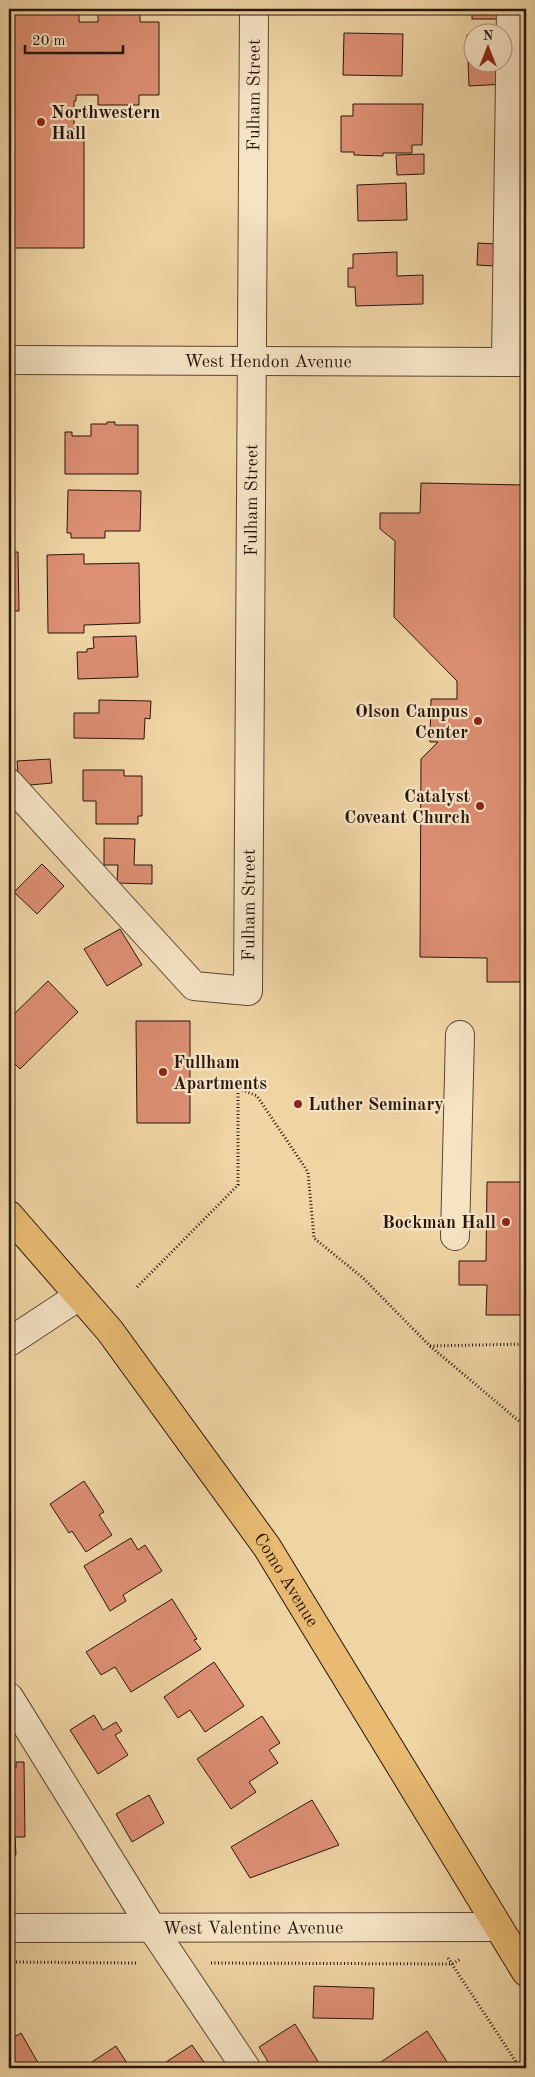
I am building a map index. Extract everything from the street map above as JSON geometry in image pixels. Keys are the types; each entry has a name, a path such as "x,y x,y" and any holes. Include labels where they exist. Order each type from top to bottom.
{"main road":[{"name":"Como Avenue","path":"9,1215 110,1331 267,1546 526,1972"}],"street":[{"name":"Fulham Street","path":"9,783 194,986 248,991 254,9"},
{"path":"511,9 516,362"},
{"name":"West Hendon Avenue","path":"9,360 516,362"},
{"path":"455,1236 460,1035"},
{"path":"9,1342 79,1296"},
{"path":"9,1697 152,1928 246,2068"},
{"name":"West Valentine Avenue","path":"9,1928 498,1927"}],"path":[{"path":"138,1287 238,1185 238,1088 257,1096 308,1172 314,1238 363,1278 430,1346 526,1426"},
{"path":"430,1346 526,1344"},
{"path":"443,1952 520,2068"},
{"path":"9,1962 452,1964 466,1957"}],"building":[{"name":"Northwestern Hall","path":"9,9 79,9 79,22 98,22 98,13 140,13 140,22 159,22 159,95 139,95 139,105 98,105 98,95 76,95 76,101 74,101 74,138 84,138 84,248 9,248"},
{"path":"365,9 436,9 436,14 365,14"},
{"path":"472,9 506,9 506,19 472,19"},
{"path":"344,33 403,34 402,76 343,75"},
{"path":"468,72 504,72 506,84 469,86"},
{"path":"353,104 423,104 422,145 412,145 412,153 383,153 383,156 354,155 354,152 341,152 341,116 353,116"},
{"path":"424,154 424,174 397,175 396,155"},
{"path":"406,183 407,220 358,221 357,185"},
{"path":"478,243 496,244 495,266 477,265"},
{"path":"397,252 397,276 423,275 423,304 356,306 355,287 348,287 348,268 353,268 353,254"},
{"path":"107,422 115,422 115,425 138,425 138,474 65,474 65,432 72,432 72,436 91,436 91,424 107,424"},
{"name":"Olson Campus Center","path":"421,483 526,485 526,982 487,982 487,958 420,957 421,759 438,742 430,742 431,699 457,699 457,681 394,617 395,541 380,529 380,513 420,513"},
{"path":"68,490 141,491 140,531 105,531 105,538 71,538 71,533 67,533"},
{"path":"9,552 18,552 19,611 9,611"},
{"path":"84,554 84,564 139,563 140,623 84,625 84,633 48,633 47,555"},
{"path":"136,636 138,677 78,679 77,652 87,652 87,649 94,648 93,637"},
{"path":"99,700 151,701 150,719 145,718 144,739 74,738 74,713 99,713"},
{"path":"50,759 52,783 19,786 17,761"},
{"path":"83,770 124,770 124,776 142,776 142,816 138,816 138,824 96,824 96,801 83,801"},
{"path":"104,838 135,839 134,865 152,865 152,884 117,883 118,865 104,865"},
{"path":"42,864 64,886 37,914 14,892"},
{"path":"120,929 142,965 107,986 84,949"},
{"path":"48,981 78,1012 20,1069 9,1058 9,1019"},
{"name":"Fullham Apartments","path":"136,1021 190,1021 190,1123 137,1123"},
{"name":"Bockman Hall","path":"487,1182 526,1182 526,1315 486,1315 487,1285 459,1285 459,1261 486,1261"},
{"path":"84,1481 104,1512 99,1515 112,1535 86,1552 72,1531 69,1533 50,1504"},
{"path":"131,1538 138,1550 145,1545 162,1571 123,1595 126,1601 110,1611 84,1566"},
{"path":"172,1599 197,1639 194,1640 201,1649 131,1692 115,1667 101,1675 86,1652"},
{"path":"214,1662 244,1706 205,1732 190,1710 178,1718 164,1697"},
{"path":"94,1715 103,1730 116,1722 122,1731 115,1735 128,1755 98,1774 70,1730"},
{"path":"262,1716 280,1743 269,1750 278,1763 249,1782 256,1792 231,1809 197,1759"},
{"path":"16,1762 24,1762 25,1837 15,1837 16,1855 9,1855 9,1768 16,1768"},
{"path":"149,1795 164,1823 132,1842 116,1814"},
{"path":"312,1800 339,1845 250,1878 231,1847"},
{"path":"314,1986 374,1988 373,2019 313,2018"},
{"path":"295,2024 322,2068 272,2068 259,2047"},
{"path":"427,2031 451,2068 377,2068 375,2066"},
{"path":"21,2033 41,2068 9,2068 9,2040"},
{"path":"192,2045 208,2068 157,2068"},
{"path":"116,2046 130,2068 83,2068"}],"place":[{"name":"Northwestern Hall","path":"41,122"},
{"name":"Olson Campus Center","path":"478,721"},
{"name":"Catalyst Coveant Church","path":"480,806"},
{"name":"Fullham Apartments","path":"163,1072"},
{"name":"Luther Seminary","path":"298,1104"},
{"name":"Bockman Hall","path":"506,1222"}]}
